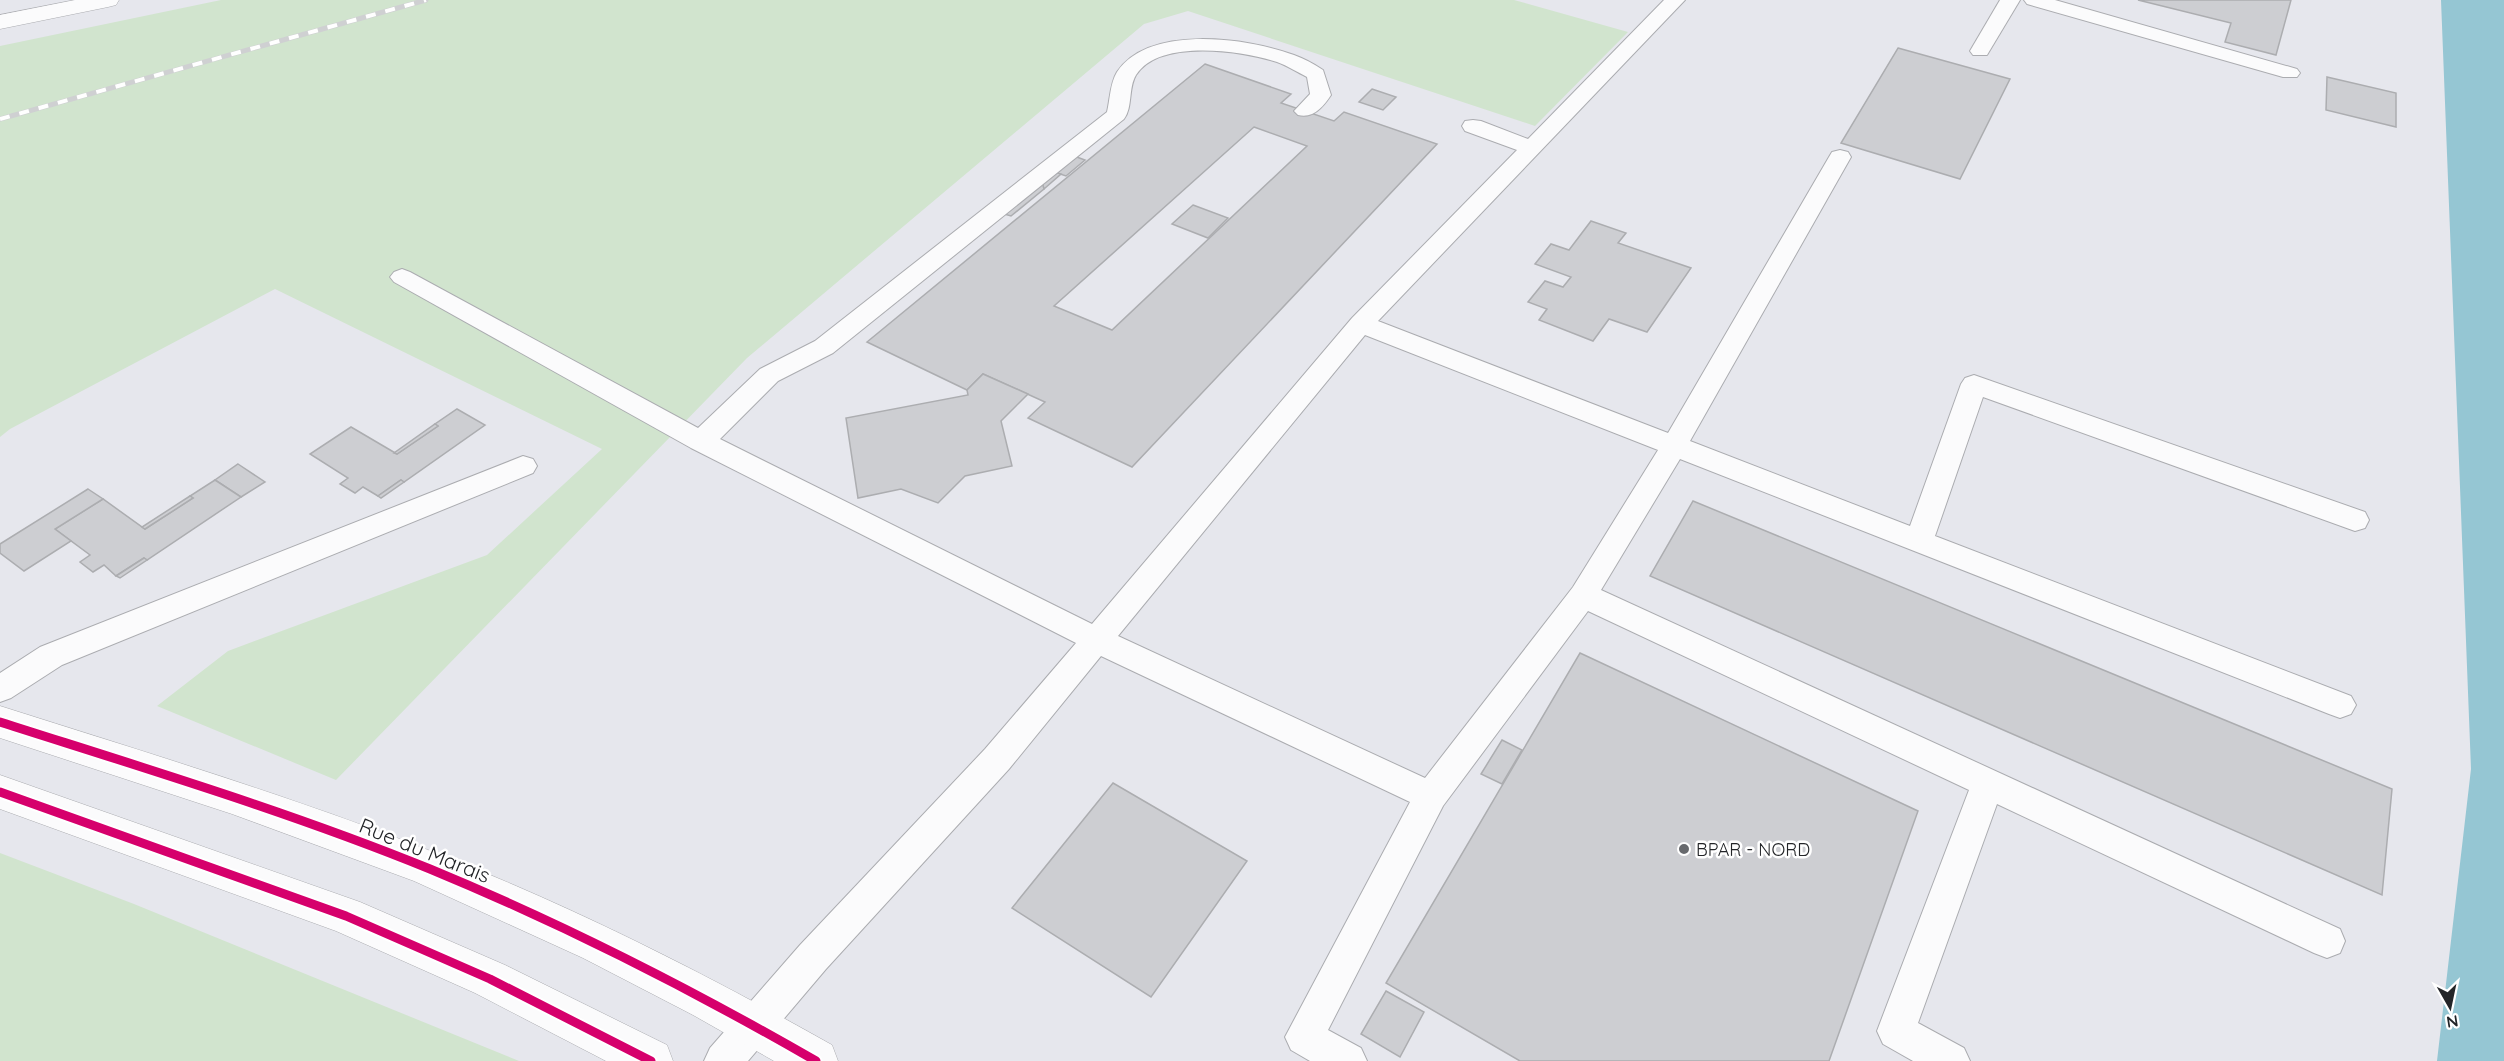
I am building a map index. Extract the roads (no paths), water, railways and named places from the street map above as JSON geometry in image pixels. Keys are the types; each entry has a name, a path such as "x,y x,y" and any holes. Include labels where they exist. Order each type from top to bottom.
{"main road":[{"path":"0,22 108,0"},
{"name":"Rue du Marais","path":"0,722 217,792 373,847 563,927 620,954 754,1025 816,1061"},
{"path":"0,792 346,916 490,979 651,1061"}],"lane":[{"path":"723,1061 813,957 997,759 1361,324 1675,0"},
{"path":"1980,51 2010,0"},
{"path":"2034,0 2290,73"},
{"path":"701,441 769,375 824,347 1117,115 1123,97 1125,75 1141,59 1157,50 1197,45 1246,50 1286,59 1316,74 1321,95 1305,111"},
{"path":"1473,126 1533,148"},
{"path":"1348,1061 1304,1036 1431,796 1583,595 1674,446 1840,157"},
{"path":"402,277 701,441 1097,640 1431,796"},
{"path":"1361,324 2340,705"},
{"path":"1919,541 1974,384 2355,520"},
{"path":"0,689 51,656 523,466"},
{"path":"1583,595 2327,941"},
{"path":"1951,1061 1896,1031 1988,784"}],"water":[{"path":"2441,0 2504,0 2504,1061 2437,1061 2471,769"}],"railway":[{"path":"0,119 426,0"}],"place":[{"name":"BPAR - NORD","path":"1684,849"}]}
